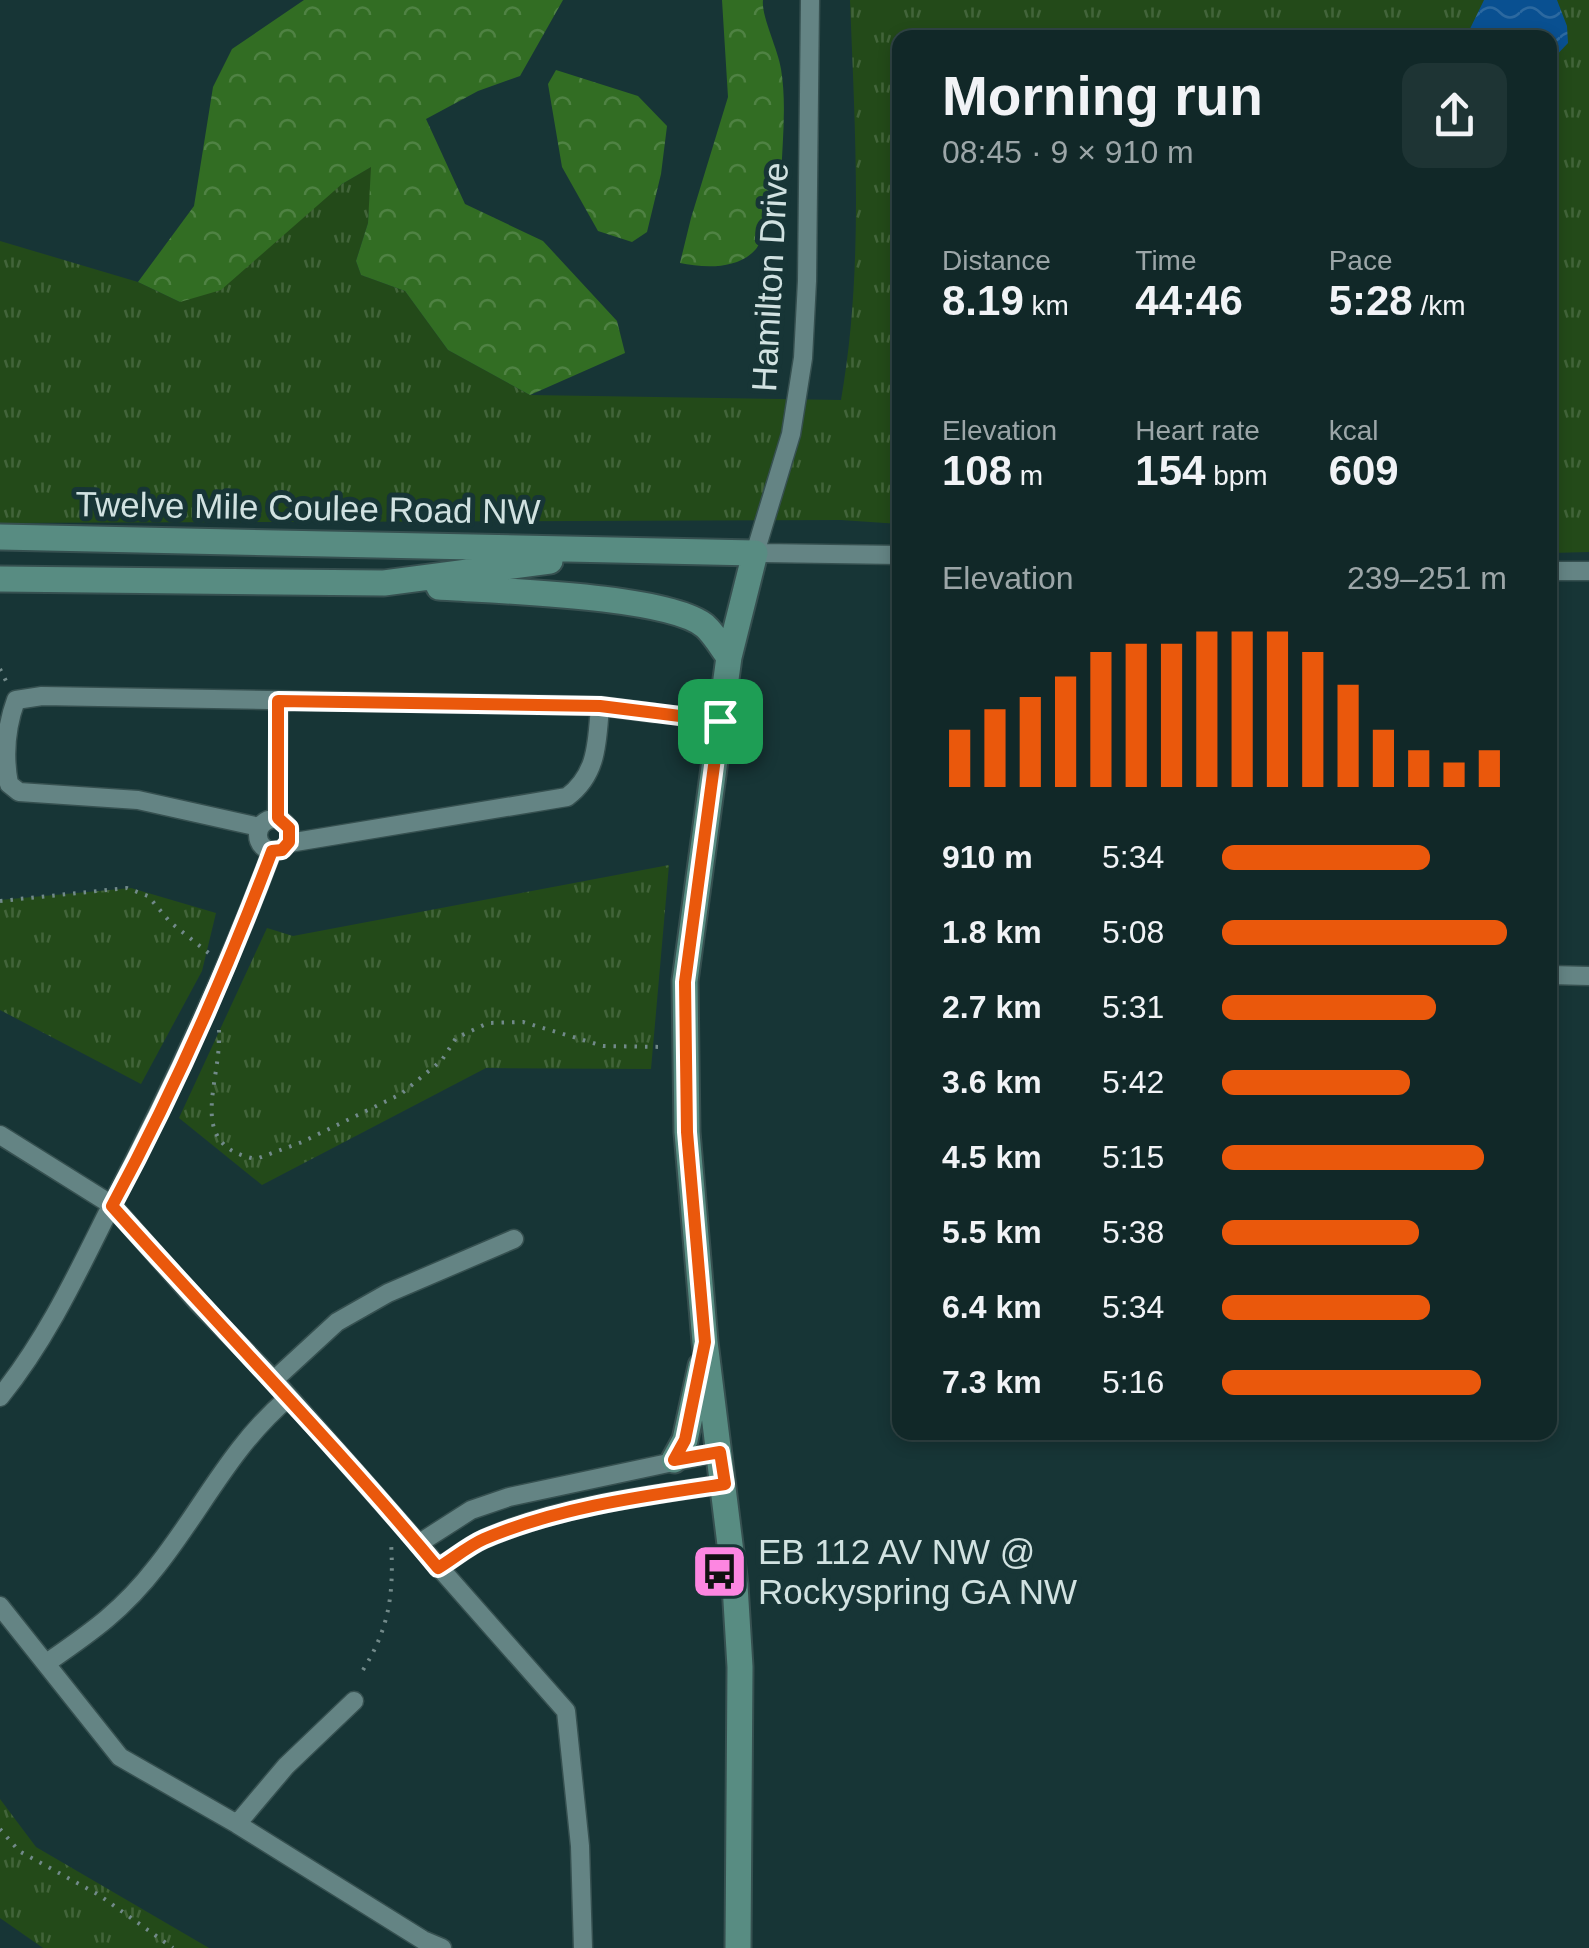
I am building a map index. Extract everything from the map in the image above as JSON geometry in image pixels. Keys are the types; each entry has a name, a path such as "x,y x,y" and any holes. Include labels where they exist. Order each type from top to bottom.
{"main road":[{"name":"Twelve Mile Coulee Road NW","path":"0,536 755,553"},
{"name":"Twelve Mile Coulee Road NW","path":"0,579 384,583 614,552"},
{"path":"738,1948 740,1668 725,1484 705,1342 687,1132 684,1047 689,934 728,657 755,553"},
{"path":"384,583 552,595 675,612 706,627 728,657"},
{"path":"674,1460 685,1440 705,1342"}],"street":[{"name":"Hamilton Drive","path":"755,553 791,434 803,358 808,281 810,0"},
{"name":"Twelve Mile Coulee Road NW","path":"755,553 892,555"},
{"path":"1557,571 1589,572"},
{"path":"259,827 138,800 19,792 9,784 7,772 8,722 16,700 42,696 600,706 654,713"},
{"path":"0,1397 69,1293 228,967 289,828 278,818 278,701"},
{"path":"278,818 259,827 259,842 280,847 567,798 578,789 595,761 600,706"},
{"path":"1557,975 1589,976"},
{"path":"0,1135 112,1206 198,1303 274,1380 566,1711 580,1846 583,1948"},
{"path":"274,1380 337,1322 388,1293 514,1239"},
{"path":"48,1662 110,1620 158,1566 258,1424 289,1397"},
{"path":"418,1544 471,1510 510,1497 720,1452"},
{"path":"438,1568 481,1540 524,1525 616,1500 725,1484"},
{"path":"0,1606 120,1757 442,1948"},
{"path":"237,1824 286,1766 354,1700"}],"path":[{"path":"654,713 720,721"},
{"path":"0,901 127,888 148,896 170,922 228,967"},
{"path":"208,1009 218,1016 220,1052 210,1120 216,1138 228,1148 256,1159 302,1142 401,1094 442,1060 456,1038 488,1023 523,1022 603,1046 684,1047"},
{"path":"363,1670 380,1642 392,1594 391,1534"},
{"path":"0,1828 19,1850 99,1895 173,1948"}],"green space":[{"path":"304,0 563,0 520,76 478,91 426,119 465,204 543,241 617,321 625,353 530,395 448,350 405,291 361,275 356,261 368,223 371,167 342,184 221,290 180,302 138,282 194,206 213,87 232,49"},
{"path":"722,0 763,0 783,83 781,181 756,249 730,264 699,266 680,263 728,97"},
{"path":"850,0 1589,0 1589,552 1557,553 1557,30 892,30 892,523 841,520 0,523 0,241 138,282 180,302 372,166 368,223 356,261 361,275 405,291 448,350 530,395 841,400 853,301 855,150"},
{"path":"556,70 638,96 667,126 661,174 647,232 632,242 598,231 562,167 548,84"},
{"path":"669,865 651,1069 486,1068 262,1185 179,1118 267,928 293,936"},
{"path":"131,888 216,913 202,971 141,1084 0,1010 0,900"},
{"path":"0,1799 36,1847 209,1948 43,1948 0,1918"}],"water":[{"path":"1484,0 1557,0 1567,26 1568,43 1557,55 1557,30 1469,30"}],"place":[{"name":"EB 112 AV NW @ Rockyspring GA NW","path":"719,1572"}],"route":[{"path":"278,701 600,706 720,721 685,982 687,1132 705,1342 685,1440 674,1460 720,1452 725,1484 616,1500 524,1525 481,1540 438,1568 274,1380 198,1303 112,1206 188,1055 236,948 272,851 282,850 289,842 289,828 278,818 278,701"}]}
